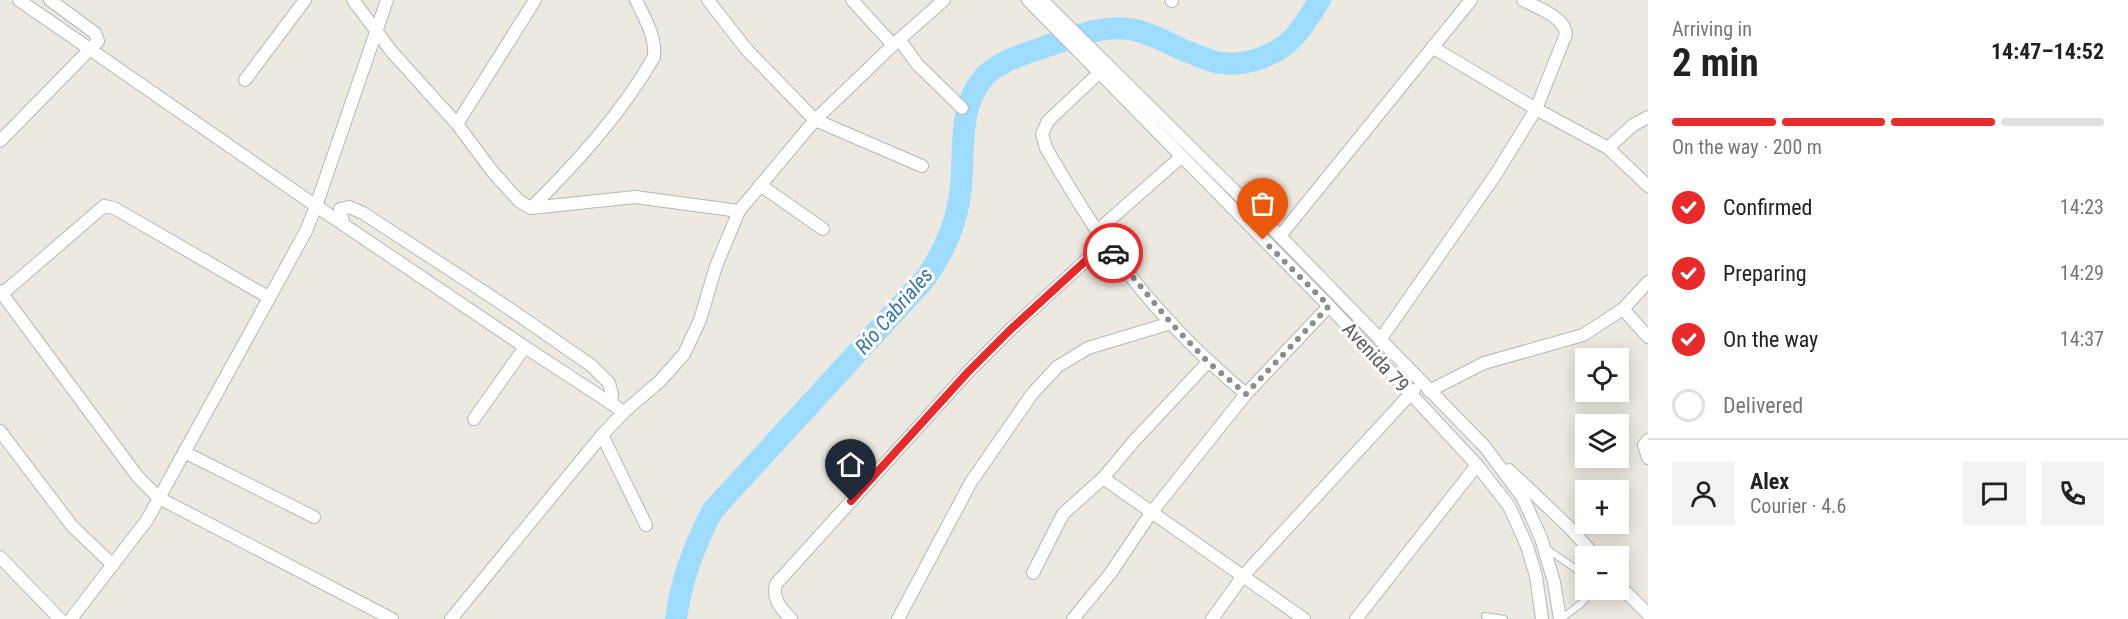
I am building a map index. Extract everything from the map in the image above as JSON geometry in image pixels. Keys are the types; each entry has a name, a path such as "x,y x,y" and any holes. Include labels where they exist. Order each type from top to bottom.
{"street":[{"path":"20,0 316,206 624,412"},
{"path":"0,141 98,41 95,33 50,0"},
{"path":"245,80 305,0"},
{"path":"353,0 376,32 457,124 509,190 519,201 531,208 636,197 738,211"},
{"path":"71,619 147,520 306,231 387,0"},
{"path":"457,124 535,0"},
{"path":"531,208 577,162 613,120 654,57 656,45 636,0"},
{"path":"708,0 747,50 815,120 922,166"},
{"path":"852,0 962,108"},
{"path":"451,619 602,435 624,412 660,381 684,354 700,321 716,266 738,211 815,120 896,42 944,0"},
{"name":"Avenida 79","path":"1028,0 1042,5 1093,58 1100,72 1329,306 1477,465 1509,506 1527,546 1536,576 1542,619"},
{"path":"1280,236 1471,0"},
{"path":"1380,340 1496,174 1536,109 1566,34 1565,27 1560,21 1523,0"},
{"path":"1432,47 1536,109 1608,148 1648,186"},
{"path":"1093,58 1280,236 1425,387 1571,528 1586,546"},
{"path":"1100,72 1048,121 1042,134 1046,148 1105,243 1171,323 1208,362 1246,394"},
{"path":"1608,148 1633,125 1648,117"},
{"path":"1097,231 1181,157"},
{"path":"760,185 823,229"},
{"path":"268,297 114,208 104,206 1,293 138,477 159,498 392,619"},
{"path":"343,222 340,209 349,207 363,213 507,307 592,366 609,383 612,394 611,404"},
{"path":"791,619 776,601 774,593 776,584 968,372 1105,243"},
{"path":"1212,619 1243,576 1411,394 1484,363 1583,335 1623,309 1648,282"},
{"path":"1073,619 1110,574 1151,513 1246,394 1329,306"},
{"path":"1623,309 1648,337"},
{"path":"898,619 971,482 1038,387 1057,367 1088,348 1171,323"},
{"path":"474,418 525,347"},
{"path":"1033,573 1063,513 1103,478 1208,362"},
{"path":"0,431 72,526 113,565"},
{"path":"602,435 646,525"},
{"path":"1648,440 1644,445 1648,458"},
{"path":"1485,447 1523,498 1545,548 1560,619"},
{"path":"184,452 314,517"},
{"path":"1356,619 1477,465"},
{"path":"1103,478 1304,619"},
{"path":"0,557 60,619"},
{"path":"1629,595 1648,614"}],"lane":[{"path":"1545,548 1575,568"},
{"path":"1560,619 1584,600"},
{"path":"1485,616 1504,619"}],"waterway":[{"name":"Río Cabriales","path":"676,619 689,563 713,510 925,279 937,261 951,232 957,212 969,103 976,88 986,75 999,65 1023,54 1098,30 1119,28 1144,33 1215,62 1247,62 1268,55 1286,44 1301,28 1320,0"}],"way so far":[{"path":"1113,253 1171,323 1208,362 1246,394 1329,306 1263,240"}],"route":[{"path":"851,501 968,372 1010,330 1105,243 1113,253"}]}
